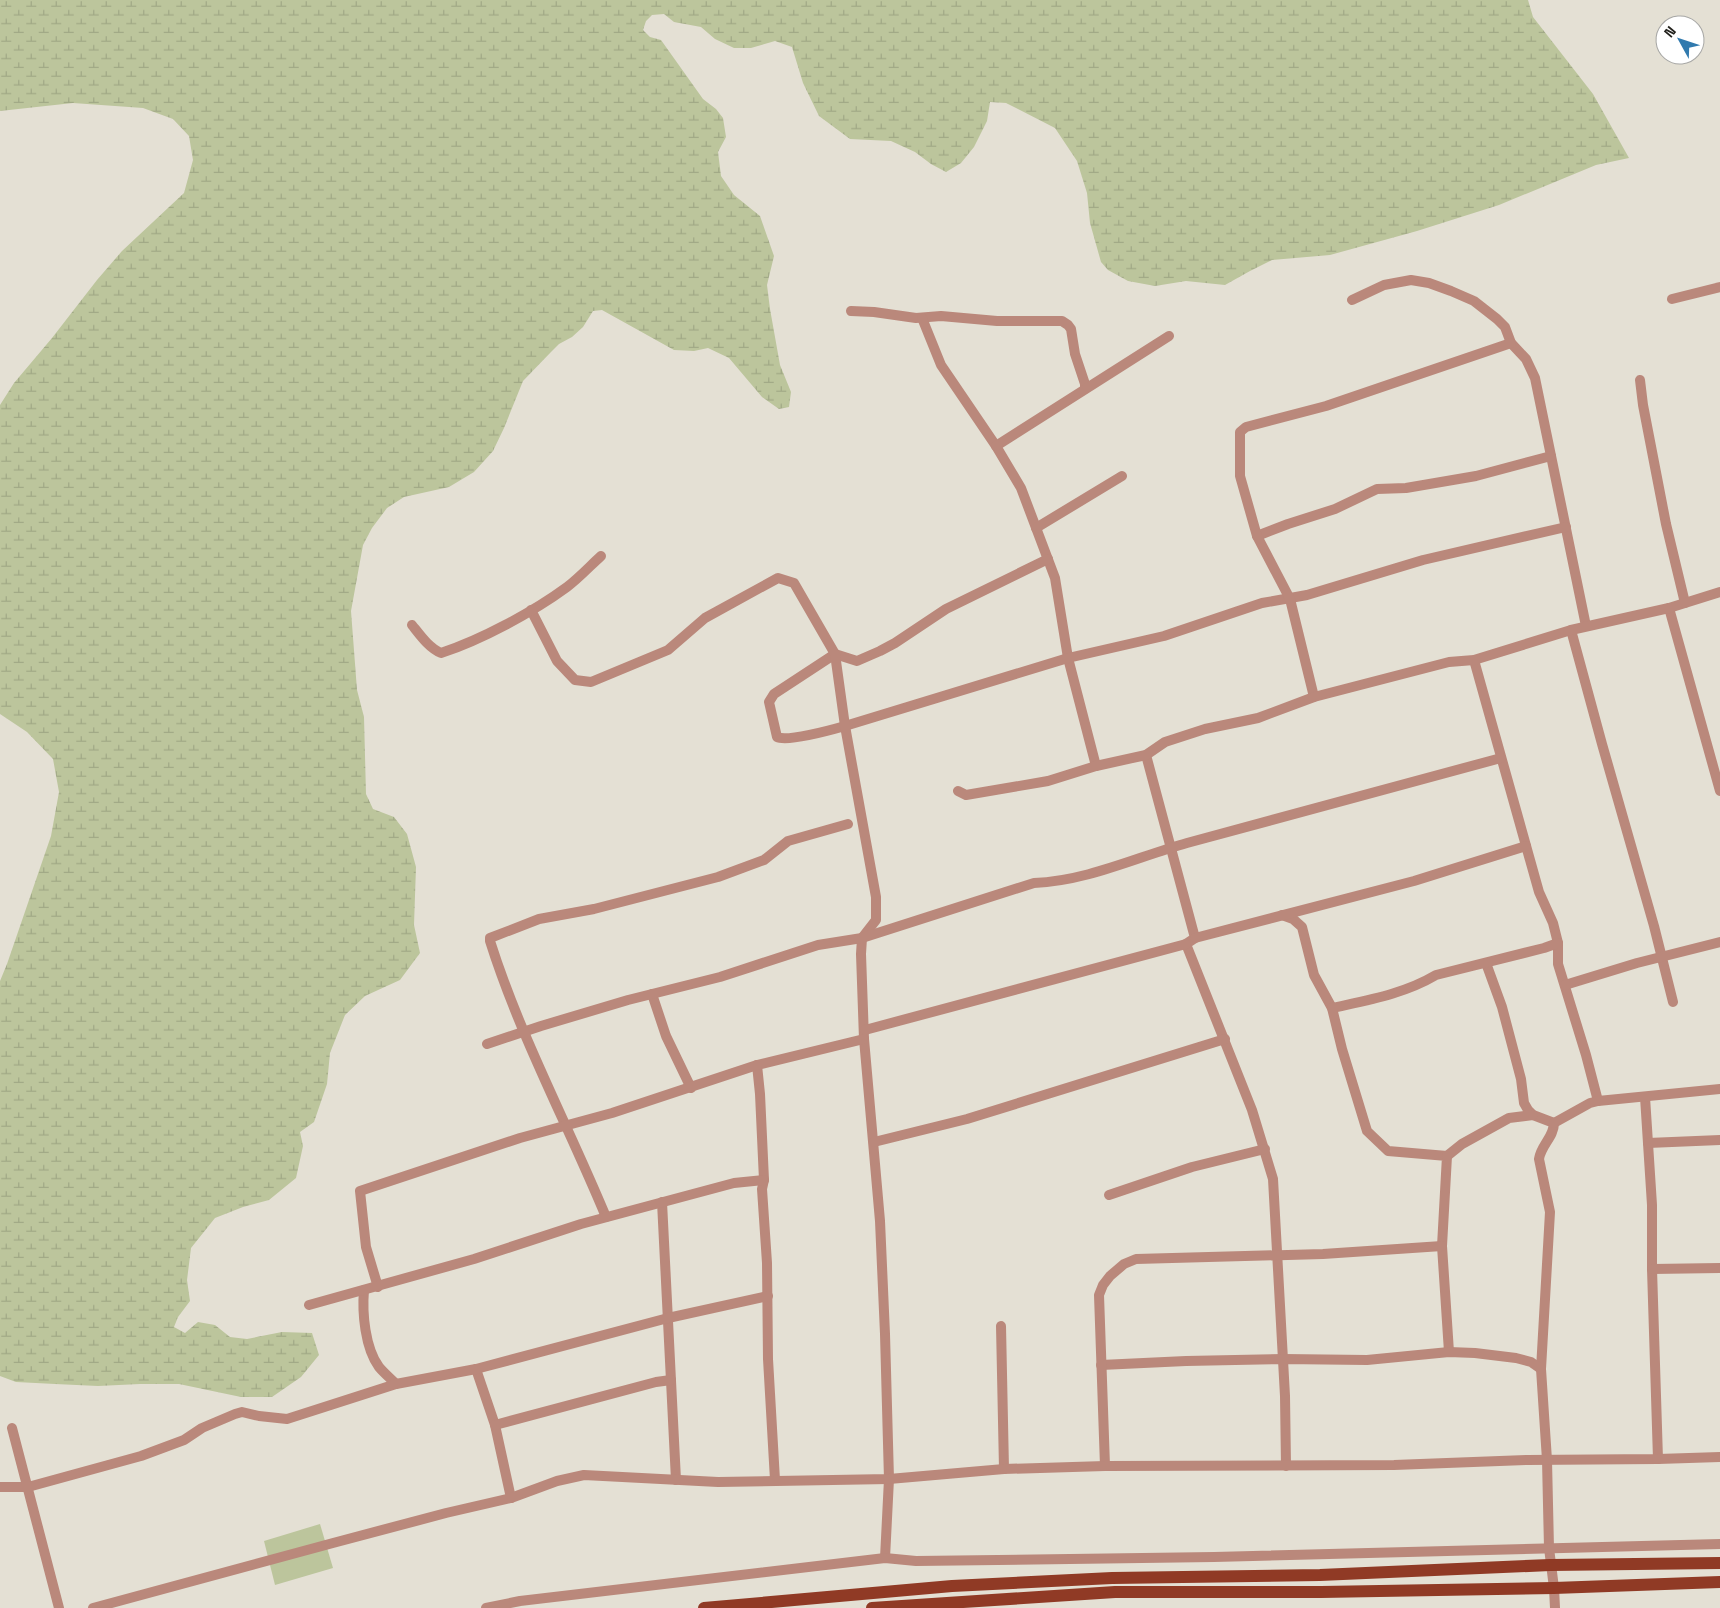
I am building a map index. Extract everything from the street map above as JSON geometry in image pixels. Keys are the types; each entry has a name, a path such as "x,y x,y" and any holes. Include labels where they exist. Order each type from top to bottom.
{"main road":[{"path":"704,1608 952,1586 1092,1579 1320,1575 1550,1565 1720,1562"},
{"path":"872,1608 960,1605 1115,1592 1321,1592 1554,1588 1720,1582"}],"street":[{"path":"1352,300 1384,285 1411,280 1429,283 1474,301 1497,319 1505,328 1511,343 1526,359 1535,378 1586,626"},
{"path":"1672,299 1720,287"},
{"path":"851,312 868,312 909,318 941,316 997,321 1062,321 1071,329 1073,348 1085,389"},
{"path":"922,318 941,365 996,446 1021,488 1055,578 1068,658 1096,766"},
{"path":"996,446 1169,336"},
{"path":"1314,697 1290,599 1257,536 1240,476 1240,432 1246,427 1326,406 1511,343"},
{"path":"1640,380 1643,405 1665,516 1685,603"},
{"path":"1257,536 1335,509 1377,489 1406,488 1476,476 1552,456"},
{"path":"1036,528 1122,476"},
{"path":"835,654 770,698 776,735 779,738 807,735 845,726 1068,658 1164,636 1262,603 1290,599 1422,560 1566,527"},
{"path":"412,625 435,650 441,653 464,645 531,610 568,586 601,556"},
{"path":"835,654 857,661 880,651 946,609 1048,559"},
{"path":"531,610 557,661 575,680 591,682 668,650 705,618 778,578 794,583 835,654 845,726 876,897 876,920 862,938 860,954 880,1221 889,1479 885,1558"},
{"path":"958,791 966,795 1048,782 1096,766 1146,755 1166,742 1205,729 1258,718 1314,697 1449,662 1474,660 1571,630 1669,608 1720,592"},
{"path":"1669,608 1720,791"},
{"path":"1571,630 1673,1002"},
{"path":"1474,660 1539,892 1553,923 1558,943 1558,964 1598,1101"},
{"path":"1146,755 1170,848 1190,941 1252,1110 1265,1149 1275,1192 1286,1466"},
{"path":"487,1044 652,994 720,977 818,945 862,938 1034,883 1055,882 1116,866 1170,848 1294,813 1336,804 1502,758"},
{"path":"606,1217 498,969 490,941 492,936 539,919 594,909 718,877 764,860 788,841 848,824"},
{"path":"378,1287 366,1247 360,1191 491,1147 612,1113 691,1088 756,1065 1282,915 1414,882 1526,846"},
{"path":"1282,915 1293,919 1302,927 1314,975 1332,1008 1342,1049 1367,1131 1388,1150 1446,1156 1462,1144 1509,1118 1533,1114"},
{"path":"1565,985 1720,942"},
{"path":"1332,1008 1403,991 1421,984 1436,975 1558,943"},
{"path":"1486,963 1502,1007 1521,1079 1524,1103 1533,1114 1554,1123"},
{"path":"652,994 666,1036 691,1088"},
{"path":"874,1142 967,1119 1225,1039"},
{"path":"756,1065 760,1094 764,1180 762,1190 766,1231 768,1359 775,1480"},
{"path":"1554,1123 1590,1103 1598,1101 1720,1089"},
{"path":"1645,1097 1652,1205 1652,1269 1658,1459"},
{"path":"1554,1123 1554,1130 1543,1146 1539,1159 1550,1212 1541,1369 1547,1460 1549,1548 1555,1608"},
{"path":"1648,1143 1720,1140"},
{"path":"1110,1195 1192,1167 1265,1149"},
{"path":"1446,1156 1442,1246 1449,1352"},
{"path":"309,1305 474,1259 606,1217 734,1183 764,1180"},
{"path":"662,1202 676,1480"},
{"path":"1105,1466 1099,1295 1106,1280 1124,1264 1136,1259 1149,1258 1323,1254 1442,1246"},
{"path":"1652,1269 1720,1268"},
{"path":"364,1290 364,1322 374,1357 379,1367 396,1384"},
{"path":"0,1487 28,1487 148,1454 184,1440 202,1428 242,1412 288,1419 396,1384 476,1369 668,1318 768,1296"},
{"path":"1001,1326 1004,1469"},
{"path":"1101,1366 1186,1361 1368,1360 1449,1352 1516,1358 1532,1362 1541,1369"},
{"path":"476,1369 495,1425 511,1498"},
{"path":"495,1425 671,1380"},
{"path":"12,1428 59,1608"},
{"path":"93,1608 446,1513 511,1498 584,1475 718,1482 889,1479 1004,1469 1105,1466 1394,1465 1720,1457"},
{"path":"486,1608 520,1601 885,1558 916,1561 1214,1557 1720,1544"}],"green space":[{"path":"0,0 1528,0 1533,17 1593,94 1629,158 1596,165 1499,205 1417,231 1330,255 1272,260 1225,285 1186,281 1155,286 1128,281 1108,270 1101,262 1090,223 1087,193 1077,161 1055,128 1006,103 990,102 987,121 974,147 961,163 946,172 915,152 891,141 850,139 819,116 803,83 792,47 775,41 751,48 734,48 715,39 701,27 674,22 664,14 652,15 646,21 643,30 650,37 661,40 703,99 716,109 723,118 726,137 718,152 721,176 734,195 760,216 774,256 767,285 780,365 791,392 789,407 779,409 762,397 729,358 708,348 694,351 674,350 602,310 593,311 583,327 572,337 559,344 523,381 493,451 474,472 449,487 404,497 387,508 372,528 363,545 351,611 357,690 364,717 366,794 373,809 394,817 407,834 416,867 414,925 420,953 400,980 365,996 345,1015 330,1053 327,1084 314,1122 300,1132 303,1146 296,1178 269,1200 243,1207 215,1218 191,1248 187,1280 190,1301 178,1317 174,1327 185,1333 198,1322 215,1325 230,1337 247,1339 282,1332 312,1333 319,1355 301,1377 272,1397 241,1397 179,1384 98,1386 16,1382 0,1376 0,981 51,836 59,792 53,759 27,732 0,714 0,405 14,383 122,251 184,193 193,160 189,136 173,119 143,108 73,103 0,111"},
{"path":"320,1524 333,1568 275,1585 264,1541"}]}
